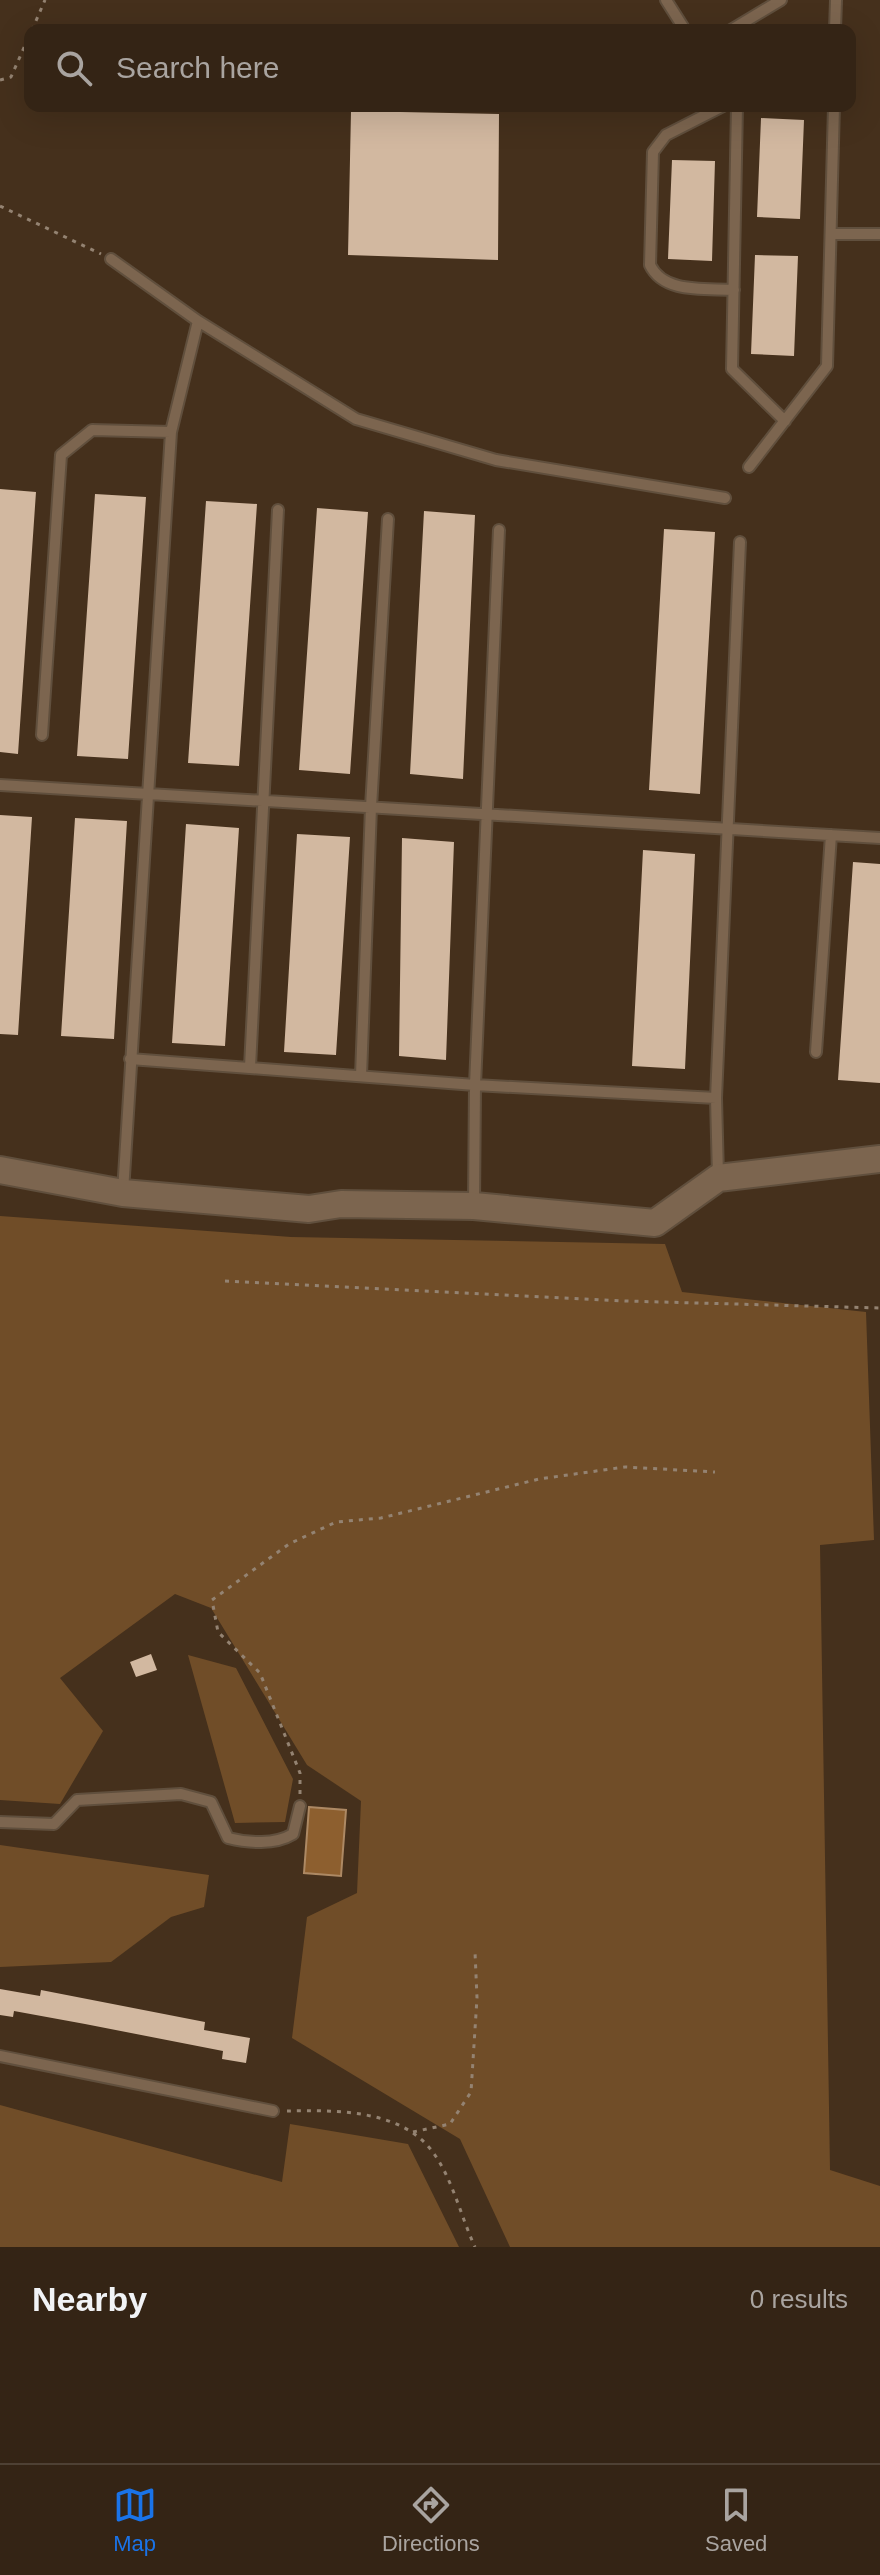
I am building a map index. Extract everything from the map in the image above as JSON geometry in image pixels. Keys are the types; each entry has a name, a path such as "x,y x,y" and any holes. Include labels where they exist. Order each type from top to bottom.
{"street":[{"path":"0,1170 123,1193 309,1209 341,1204 474,1206 655,1223 718,1178 880,1159"}],"lane":[{"path":"666,0 681,24"},
{"path":"741,24 781,0"},
{"path":"835,24 836,0"},
{"path":"711,112 666,135 653,152 650,265 656,277 669,285 734,290"},
{"path":"737,112 732,369 785,421"},
{"path":"749,467 827,366 834,112"},
{"path":"831,234 880,234"},
{"path":"111,259 198,321 356,419 496,460 725,498"},
{"path":"123,1193 171,432 198,321"},
{"path":"42,735 61,455 92,430 171,432"},
{"path":"250,1067 278,510"},
{"path":"361,1076 371,807 388,519"},
{"path":"474,1206 475,1085 499,530"},
{"path":"718,1178 716,1098 740,542"},
{"path":"0,785 880,838"},
{"path":"816,1052 831,835"},
{"path":"130,1059 475,1085 716,1098"},
{"path":"0,1822 54,1824 77,1800 181,1794 211,1802 228,1838 260,1841 284,1839 293,1834 300,1806"},
{"path":"0,2056 273,2111"}],"path":[{"path":"34,24 45,0"},
{"path":"0,80 11,77 24,48"},
{"path":"0,206 111,259"},
{"path":"225,1281 625,1301 880,1308"},
{"path":"300,1806 300,1773 260,1673 218,1632 212,1600 289,1544 336,1522 381,1518 539,1479 625,1467 715,1472"},
{"path":"413,2132 450,2124 471,2092 477,1998 475,1952"},
{"path":"287,2111 358,2114 390,2121 413,2132 433,2151 475,2247"}],"shaded area":[{"path":"0,1216 291,1237 665,1244 682,1292 866,1312 874,1540 820,1545 830,2170 880,2186 880,2247 510,2247 460,2139 292,2038 307,1917 357,1893 361,1801 307,1765 211,1608 175,1594 60,1678 103,1731 60,1804 0,1800"},
{"path":"188,1655 236,1668 293,1779 285,1822 235,1823"},
{"path":"309,1807 346,1810 341,1876 304,1873"},
{"path":"0,1845 209,1875 204,1907 171,1917 111,1962 0,1967"},
{"path":"0,2105 282,2182 290,2124 408,2144 459,2247 0,2247"}],"building":[{"path":"351,112 499,114 498,260 348,255"},
{"path":"761,118 804,120 800,219 757,217"},
{"path":"672,160 715,161 712,261 668,259"},
{"path":"755,255 798,256 794,356 751,354"},
{"path":"0,489 36,492 18,754 0,752"},
{"path":"95,494 146,497 128,759 77,756"},
{"path":"206,501 257,504 239,766 188,763"},
{"path":"317,508 368,512 350,774 299,770"},
{"path":"424,511 475,515 463,779 410,774"},
{"path":"664,529 715,532 700,794 649,790"},
{"path":"0,815 32,817 18,1035 0,1034"},
{"path":"75,818 127,821 114,1039 61,1036"},
{"path":"186,824 239,828 225,1046 172,1043"},
{"path":"297,834 350,837 336,1055 284,1052"},
{"path":"402,838 454,842 446,1060 399,1056"},
{"path":"643,850 695,854 685,1069 632,1066"},
{"path":"853,862 880,864 880,1083 838,1080"},
{"path":"151,1654 157,1670 136,1677 130,1662"},
{"path":"0,1989 40,1996 41,1990 205,2022 204,2030 250,2038 246,2063 222,2059 223,2051 85,2024 14,2011 13,2017 0,2015"}]}
